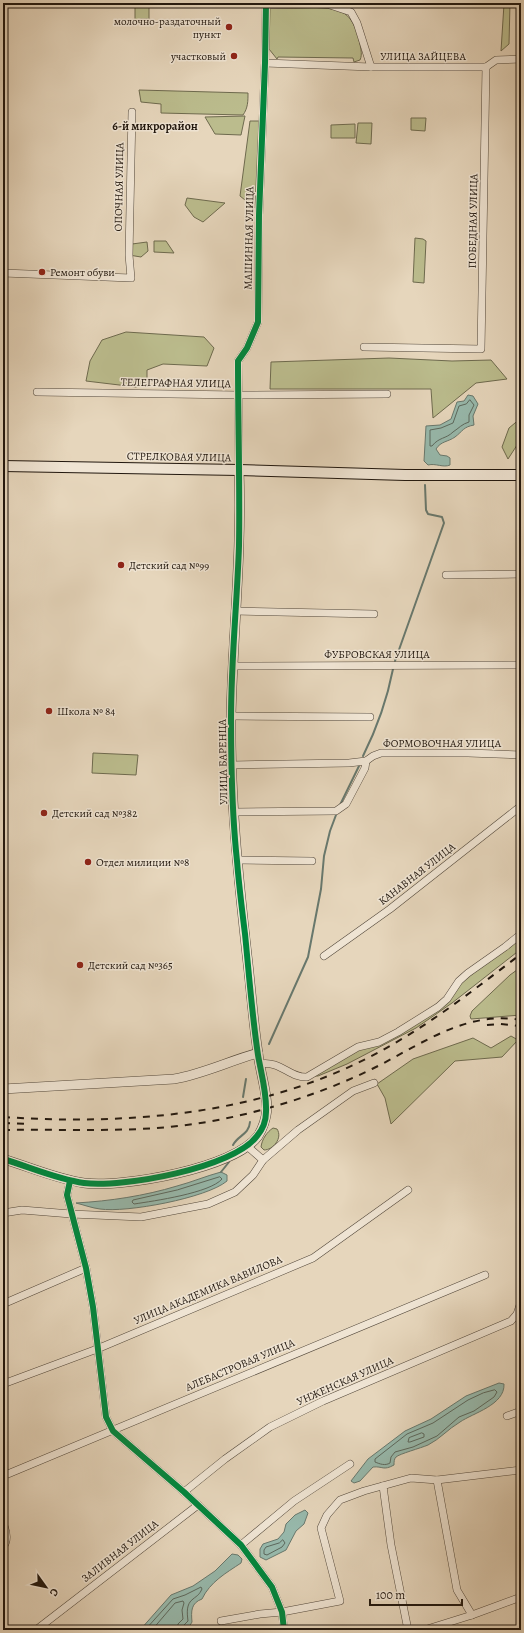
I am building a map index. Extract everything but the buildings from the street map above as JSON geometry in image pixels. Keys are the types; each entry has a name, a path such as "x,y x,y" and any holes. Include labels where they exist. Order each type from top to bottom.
{"main road":[{"name":"СТРЕЛКОВАЯ УЛИЦА","path":"3,466 450,475 521,475"}],"street":[{"name":"МАШИННАЯ УЛИЦА","path":"239,470 238,362 247,348 258,322 259,214 266,4"},
{"name":"УЛИЦА ЗАЙЦЕВА","path":"266,4 326,4 351,12 357,23 371,67 486,67 496,60 521,59"},
{"path":"265,63 371,67"},
{"name":"ПОБЕДНАЯ УЛИЦА","path":"364,347 481,349 486,67"},
{"name":"ОПОЧНАЯ УЛИЦА","path":"3,273 131,278 129,238 132,112"},
{"name":"ТЕЛЕГРАФНАЯ УЛИЦА","path":"37,392 238,395 387,394"},
{"name":"УЛИЦА БАРЕНЦА","path":"3,1159 70,1181 88,1184 153,1180 222,1159 247,1146 257,1138 263,1127 266,1118 266,1102 258,1053 237,860 232,765 231,716 238,562 239,470"},
{"path":"446,575 521,574"},
{"path":"235,611 374,614"},
{"name":"ФУБРОВСКАЯ УЛИЦА","path":"233,666 521,665"},
{"path":"231,716 370,717"},
{"name":"ФОРМОВОЧНАЯ УЛИЦА","path":"232,765 366,761 376,754 381,753 521,754"},
{"path":"234,812 336,811 346,804 365,768 366,761"},
{"name":"КАНАВНАЯ УЛИЦА","path":"324,956 390,909 521,806"},
{"path":"237,860 312,861"},
{"path":"260,1064 274,1064 301,1077 307,1077 358,1047 379,1042 438,1007 447,999 459,981 468,973 521,934"},
{"path":"3,1089 174,1079 198,1073 236,1059 258,1053"},
{"path":"3,1213 22,1210 141,1217 208,1204 235,1192 253,1175 263,1160 298,1130 353,1091 374,1083"},
{"path":"247,1146 263,1160"},
{"path":"70,1181 67,1195 86,1268 93,1307 106,1417 113,1431 184,1492 241,1545 272,1587 282,1612 284,1630"},
{"name":"УЛИЦА АКАДЕМИКА ВАВИЛОВА","path":"3,1384 97,1349 313,1258 408,1190"},
{"path":"3,1304 86,1268"},
{"name":"АЛЕБАСТРОВАЯ УЛИЦА","path":"3,1476 485,1275"},
{"name":"УНЖЕНСКАЯ УЛИЦА","path":"184,1492 225,1458 270,1427 323,1401 511,1321 517,1314 520,1305"},
{"path":"507,1416 521,1411"},
{"path":"241,1545 294,1501 350,1464"},
{"path":"221,1621 260,1614 282,1612 340,1601 321,1528 327,1515 340,1500 364,1491 410,1478 436,1480 521,1470"},
{"path":"436,1480 457,1590 472,1615"},
{"path":"383,1486 391,1545 408,1630"},
{"name":"ЗАЛИВНАЯ УЛИЦА","path":"36,1630 198,1505"},
{"path":"3,1522 6,1532 6,1544 3,1547"},
{"path":"424,1630 472,1615 521,1597"}],"green space":[{"path":"135,3 149,3 149,19 140,19 135,23"},
{"path":"510,3 509,44 501,51 504,4"},
{"path":"270,8 327,8 347,15 359,39 361,53 360,60 354,62 353,58 278,57 277,59 269,49"},
{"path":"139,90 248,93 248,102 243,115 161,113 161,104 141,102"},
{"path":"245,116 241,135 215,134 205,117"},
{"path":"411,118 426,118 425,131 411,130"},
{"path":"250,121 259,121 255,208 240,196"},
{"path":"358,123 372,123 371,144 356,143"},
{"path":"355,124 355,138 331,138 331,125"},
{"path":"187,198 225,203 203,222 194,217 185,205"},
{"path":"415,238 426,241 424,283 413,282"},
{"path":"154,241 166,241 174,253 154,252"},
{"path":"147,242 148,251 141,257 129,255 132,244"},
{"path":"126,332 204,337 214,348 207,366 163,364 147,370 147,382 136,387 86,381 90,361 102,340"},
{"path":"389,358 452,361 491,360 507,379 476,383 433,418 431,389 270,389 271,362"},
{"path":"521,418 521,439 508,459 502,447 509,428"},
{"path":"93,753 138,755 136,775 92,773"},
{"path":"521,936 521,949 452,1003 416,1028 347,1064 318,1076 312,1076 361,1048 413,1025 462,982"},
{"path":"521,967 521,1015 471,1019 470,1016 472,1011 510,975"},
{"path":"511,1036 518,1040 502,1057 455,1061 391,1124 385,1098 377,1084 413,1059 473,1038 491,1048"},
{"path":"273,1128 277,1129 279,1132 278,1140 274,1146 264,1150 261,1147 262,1141"}],"water":[{"path":"468,395 473,396 478,404 473,416 474,425 465,428 455,437 440,444 436,449 440,455 450,458 450,465 428,465 424,461 426,426 440,425 451,419 457,402 464,401"},
{"path":"221,1172 227,1175 227,1181 217,1187 202,1193 166,1203 112,1210 97,1209 76,1203 101,1201 152,1193"},
{"path":"499,1383 504,1384 503,1391 499,1398 487,1408 460,1422 428,1445 396,1457 394,1465 385,1468 373,1467 360,1481 354,1483 351,1481 368,1459 405,1431 431,1419 466,1396"},
{"path":"305,1510 308,1513 304,1524 296,1531 286,1550 266,1560 260,1557 260,1549 263,1544 278,1539 284,1532 286,1524 295,1515"},
{"path":"232,1554 238,1555 242,1559 241,1563 219,1578 209,1588 202,1599 194,1605 192,1608 192,1622 189,1627 183,1630 140,1630 171,1595 193,1586 215,1571"}],"waterway":[{"path":"395,661 444,523 442,517 428,514 426,510 425,485"},
{"path":"363,756 381,714 393,669"},
{"path":"340,805 359,766"},
{"path":"269,1044 308,957 321,889 324,856 330,831 336,815"},
{"path":"243,1097 246,1079"},
{"path":"233,1145 248,1130 250,1122"},
{"path":"221,1172 229,1162"}],"railway":[{"path":"3,1117 105,1119 155,1116 205,1110 255,1100 303,1085 350,1067 412,1033 460,1000 521,954"},
{"path":"3,1130 148,1129 227,1118 275,1106 332,1087 372,1069 443,1032 462,1025 481,1020 500,1018 521,1020"},
{"path":"487,1025 500,1024 521,1026"},
{"path":"3,1123 30,1124"}],"cycle path":[{"path":"3,1159 53,1176 84,1183 101,1184 149,1179 202,1166 226,1158 245,1147 257,1136 265,1122 266,1098 254,1025 235,843 232,790 231,719 239,546 238,361 247,348 258,322 259,215 266,3"},
{"path":"70,1181 67,1195 86,1268 93,1307 106,1417 113,1431 184,1492 241,1545 272,1587 282,1612 284,1630"}],"place":[{"name":"молочно-раздаточный пункт","path":"229,27"},
{"name":"участковый","path":"234,56"},
{"name":"Ремонт обуви","path":"42,272"},
{"name":"Детский сад №99","path":"121,565"},
{"name":"Школа № 84","path":"49,711"},
{"name":"Детский сад №382","path":"44,813"},
{"name":"Отдел милиции №8","path":"88,862"},
{"name":"Детский сад №365","path":"80,965"}],"district":[{"name":"6-й микрорайон","path":"155,126"}]}
